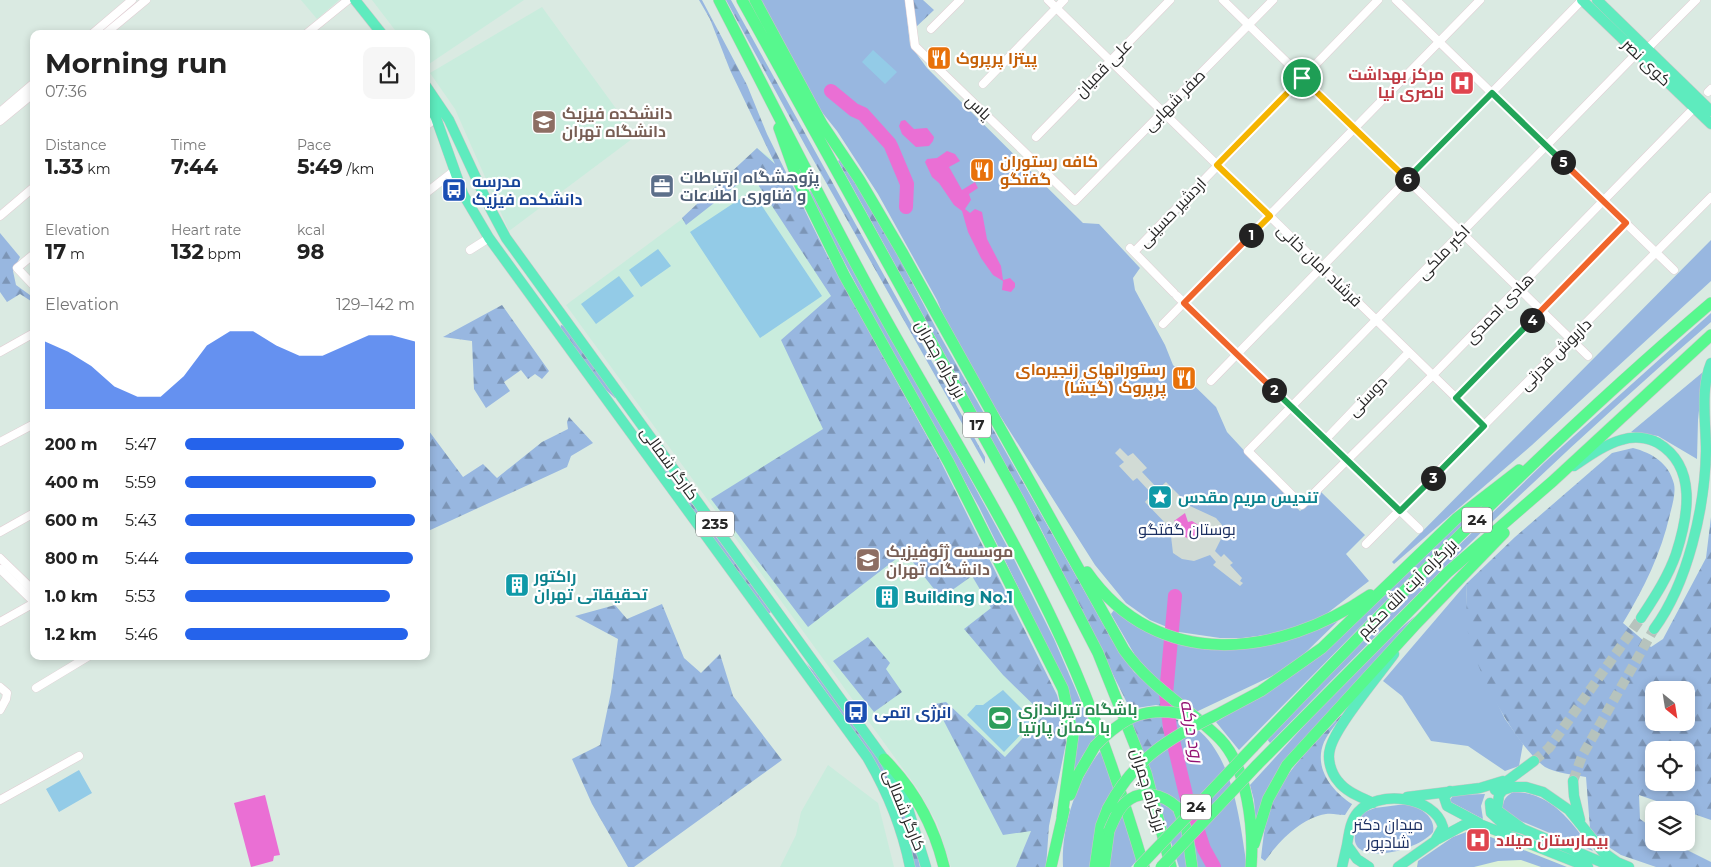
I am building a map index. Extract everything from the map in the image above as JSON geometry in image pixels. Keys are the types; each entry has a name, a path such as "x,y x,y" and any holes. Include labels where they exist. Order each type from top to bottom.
{"highway":[{"name":"بزرگراه چمران","path":"719,0 870,292 984,490 1039,596 1075,671 1122,794 1144,867"},
{"name":"بزرگراه چمران","path":"742,0 1020,502 1098,653 1146,773 1172,867"},
{"path":"755,0 822,124 859,179 1063,537 1124,650 1154,685 1220,740 1238,771 1245,792 1252,848"},
{"path":"762,84 798,181 822,232 949,463 1063,689 1073,736 1062,817 1051,867"},
{"name":"بزرگراه آیت الله حکیم","path":"1139,867 1367,627 1557,440 1711,303"},
{"name":"بزرگراه آیت الله حکیم","path":"1161,867 1257,765 1448,572 1553,481 1711,335"},
{"path":"1095,867 1100,826 1108,808 1124,780 1154,750 1184,731 1268,686 1322,648 1456,518 1557,440"},
{"path":"1250,867 1252,848 1268,799 1287,765 1416,624 1553,481"},
{"path":"1063,537 1091,577 1118,607 1155,631 1177,638 1216,644 1270,640 1307,630 1333,618 1392,580"},
{"path":"1062,817 1078,775 1095,746 1118,725 1144,713 1158,711 1193,716"},
{"path":"884,759 897,772 914,796 936,844 944,867"},
{"path":"1104,867 1109,831 1123,804 1133,797 1145,794 1159,795 1178,808 1187,831 1192,867"},
{"path":"1057,843 1057,867"}],"main road":[{"path":"355,0 379,30"},
{"name":"کوی نصر","path":"1582,0 1711,124"},
{"name":"کوی نصر","path":"1597,0 1711,111"},
{"name":"کارگر شمالی","path":"430,91 445,112 506,238 884,759 906,802 926,867"},
{"name":"کارگر شمالی","path":"430,106 454,171 470,207 489,238 847,727 884,786 901,830 910,867"},
{"path":"447,152 454,146 461,147"},
{"path":"1691,320 1711,297"},
{"path":"1654,629 1667,608 1686,565 1700,519 1705,476 1705,397 1711,363"},
{"path":"1553,481 1602,447 1622,439 1642,438 1654,441 1674,456 1685,474 1687,486 1684,523 1676,555 1640,618"},
{"path":"1652,600 1667,608"},
{"path":"1373,803 1348,791 1338,782 1333,774 1329,751 1336,734 1416,624"},
{"path":"792,653 803,645"},
{"path":"1534,761 1493,792 1490,804 1491,812 1502,823 1523,829 1613,867"},
{"path":"1342,867 1354,817 1362,808 1373,803 1480,788 1507,780"},
{"path":"1573,781 1574,796 1581,823"},
{"path":"1523,829 1497,810 1499,795 1503,790 1512,786 1526,787 1543,792 1563,805 1581,823 1603,852 1617,862 1629,867"},
{"path":"1450,792 1444,797 1447,806 1482,825 1588,867"},
{"path":"1404,798 1423,804 1440,819 1443,827 1435,840"},
{"path":"1398,867 1435,840 1464,825 1482,825"},
{"path":"1347,845 1357,859 1369,867"}],"street":[{"path":"97,30 132,0"},
{"path":"110,30 146,0"},
{"path":"311,30 348,0"},
{"name":"یاس","path":"909,0 915,46 1075,201"},
{"path":"931,29 960,0"},
{"name":"فرشاد امان خانی","path":"1048,0 1484,426"},
{"path":"983,84 1064,0"},
{"name":"علی قمیان","path":"1036,137 1170,0"},
{"path":"1223,0 1588,356"},
{"name":"صفر شهابی","path":"1075,201 1273,0"},
{"name":"اردشیر حسینی","path":"1184,303 1132,250 1378,0"},
{"path":"1396,0 1674,270"},
{"path":"1163,324 1480,0"},
{"path":"1211,381 1582,0"},
{"path":"1648,49 1696,0"},
{"name":"اکبر ملکی","path":"1302,506 1248,451 1637,53"},
{"path":"0,112 30,86"},
{"path":"0,121 30,96"},
{"name":"هادی احمدی","path":"1302,506 1694,108"},
{"path":"430,123 436,118"},
{"path":"430,190 454,171"},
{"path":"0,216 30,190"},
{"name":"داریوش قدرتی","path":"1366,544 1711,197"},
{"path":"1456,398 1626,223"},
{"path":"470,250 489,238"},
{"path":"30,257 17,268 30,282"},
{"path":"1184,303 1419,529"},
{"path":"0,352 30,335"},
{"name":"دوستی","path":"1325,440 1409,352"},
{"path":"0,442 30,426"},
{"path":"0,532 30,515"},
{"path":"0,558 30,587"},
{"path":"0,569 30,599"},
{"path":"0,622 30,605"},
{"path":"36,688 85,660"},
{"path":"0,688 6,693 6,699 0,710"},
{"path":"0,800 79,756"}],"shaded area":[{"path":"301,0 339,0 317,19"},
{"path":"372,0 524,0 430,63 430,30 395,30"},
{"name":"دانشکده فیزیک دانشگاه تهران","path":"542,7 636,136 509,231 455,109 430,73"},
{"path":"873,50 897,72 885,84 862,62"},
{"path":"905,120 914,129 927,128 934,137 929,146 916,147 902,134 899,126 901,121"},
{"name":"موسسه ژئوفیزیک دانشگاه تهران","path":"757,148 772,159 936,466 1052,697 1031,831 1016,867 951,867 937,823 917,788 566,305 697,208"},
{"path":"947,151 955,154 960,161 949,167 962,190 975,182 978,188 969,194 971,200 965,209 970,213 975,209 982,212 987,239 1001,266 1003,280 1010,278 1015,283 1015,287 1011,292 1002,290 1003,281 993,275 981,258 968,232 962,211 954,205 939,183 932,177 925,162 927,159 937,158"},
{"path":"752,191 822,296 760,338 690,232"},
{"path":"658,249 671,266 641,287 629,270"},
{"path":"619,276 634,296 596,324 581,304"},
{"path":"1120,448 1128,456 1133,453 1147,468 1142,472 1158,489 1166,482 1190,506 1216,518 1222,525 1223,535 1215,551 1221,557 1224,554 1233,563 1230,565 1242,578 1240,581 1243,583 1240,586 1213,565 1216,562 1210,555 1194,561 1182,559 1173,553 1170,528 1145,502 1152,494 1137,478 1133,481 1119,466 1124,462 1115,453"},
{"path":"1185,513 1188,522 1192,521 1200,526 1201,537 1195,541 1185,537 1182,531 1183,526 1174,521"},
{"name":"باشگاه تیراندازی با کمان پارتیا","path":"1003,690 1034,721 1004,752 967,715 976,705 983,705"},
{"path":"828,765 878,803 894,867 780,867 796,835 801,812"},
{"path":"79,770 92,793 59,812 46,789"},
{"path":"265,795 280,855 274,856 273,861 251,867 234,803"},
{"name":"بیمارستان میلاد","path":"1475,829 1488,831 1570,867 1416,867 1415,863 1457,832"}],"green space":[{"path":"699,0 702,0 747,85 767,134 827,255 940,460 1057,695 1064,719 1066,743 1049,826 1046,867 1016,867 1031,831 1003,835 935,704 946,702 1005,757 1044,715 1003,675 964,629 991,608 972,576 941,598 905,552 808,627 711,499 823,429 781,340 831,296 751,174 686,225 682,218 757,148 775,164 730,70 710,19"},
{"path":"726,0 731,0 985,457 985,464 806,147"},
{"name":"بوستان گفتگو","path":"759,0 905,0 910,45 927,68 1083,223 1099,224 1140,268 1133,278 1135,290 1165,345 1173,365 1216,407 1227,432 1300,511 1321,492 1365,535 1346,554 1369,581 1316,622 1280,633 1243,638 1220,638 1179,632 1150,620 1126,603 1095,565 983,389 953,339 937,300 878,194 837,131 817,106"},
{"path":"912,0 923,0 934,10 915,28"},
{"path":"841,159 892,244 938,332 1115,645 1134,672 1179,709 1156,705 1130,709 1040,527 838,161"},
{"path":"812,188 1014,559 1054,639 1096,737 1083,755 1068,783 1076,745 1040,632 979,507 876,322 809,195"},
{"path":"0,233 20,257 13,271 16,285 30,295 30,300 20,294 7,302 0,292"},
{"path":"1711,240 1711,281 1532,445 1394,564 1392,562"},
{"path":"502,305 549,371 542,379 535,374 528,379 521,370 504,382 510,391 486,408 474,389 472,341 443,337"},
{"path":"1711,313 1711,322 1541,475 1377,634 1270,743 1267,739 1421,582 1545,462"},
{"path":"561,325 564,326 615,395 615,398 605,389 560,329"},
{"path":"1703,372 1698,420 1697,459 1658,436 1631,432"},
{"path":"569,417 593,443 571,456 567,467 430,530 430,432 463,477 483,464 497,478 542,442 568,429 567,422"},
{"path":"1633,448 1659,460 1672,477 1674,499 1657,557 1645,584 1623,623 1651,647 1663,639 1706,558 1711,517 1711,820 1695,814 1695,801 1656,801 1639,795 1640,819 1645,823 1645,851 1689,851 1711,862 1711,867 1656,867 1621,855 1604,844 1590,828 1586,777 1565,774 1545,767 1520,741 1496,703 1477,662 1471,643 1467,627 1466,584 1515,537 1612,453"},
{"path":"649,449 668,471 771,612 767,615"},
{"path":"1525,468 1377,610 1239,750 1216,722 1268,690 1458,522"},
{"path":"1466,584 1468,629 1482,672 1505,719 1523,744 1519,766 1505,771 1468,746 1431,741 1402,696 1383,681"},
{"path":"662,604 684,658 701,673 720,654 733,696 782,760 634,867 628,867 592,804 572,759 600,745 611,692 618,639 575,616 615,605 627,619"},
{"path":"1114,610 1142,629 1199,644 1299,635 1338,621 1302,656 1276,674 1196,712 1168,691 1136,657 1111,614"},
{"path":"1415,616 1373,665 1291,753 1256,826 1254,800 1250,785 1350,676"},
{"path":"868,637 890,663 886,669 902,692 874,712 833,661"},
{"path":"806,663 844,707 878,757 904,811 914,839 920,867 915,867 901,817 878,766"},
{"path":"1347,709 1324,742 1321,761 1326,778 1331,786 1352,804 1345,815 1326,814 1317,816 1299,825 1284,838 1265,861 1261,858 1264,834 1268,815 1276,795 1293,768"},
{"path":"1159,716 1188,722 1141,756 1127,726 1142,719"},
{"path":"1197,729 1209,741 1227,774 1238,812 1247,867 1179,867 1146,764"},
{"path":"1101,750 1115,786 1091,867 1063,867 1065,836 1072,805 1084,776"},
{"path":"1513,792 1527,793 1550,803 1569,820 1593,851 1516,819 1503,810 1505,799"},
{"path":"1485,794 1481,806 1483,819 1449,801 1454,795"},
{"path":"1118,798 1138,859 1131,867 1099,867"},
{"name":"میدان دکتر شادپور","path":"1406,804 1426,813 1432,821 1433,832 1425,839 1400,850 1386,853 1363,851 1356,845 1355,833 1362,813 1375,808"},
{"name":"بیمارستان میلاد","path":"1469,831 1483,834 1567,867 1541,867 1521,860 1498,861 1474,867 1417,867 1418,861 1453,837"}],"waterway":[{"name":"رود درکه","path":"831,91 854,110 863,114 890,144"},
{"name":"رود درکه","path":"891,146 907,184 906,207"},
{"name":"رود درکه","path":"1175,596 1166,694 1170,728 1186,795 1204,849 1214,867"}],"tunnel":[{"path":"1534,761 1549,748 1641,618"},
{"path":"1573,781 1582,756 1654,629"}],"place":[{"name":"پیتزا پرپروک","path":"939,58"},
{"name":"مرکز بهداشت ناصری نیا","path":"1462,83"},
{"name":"دانشکده فیزیک دانشگاه تهران","path":"544,122"},
{"name":"کافه رستوران گفتگو","path":"982,170"},
{"name":"پژوهشگاه ارتباطات و فناوری اطلاعات","path":"662,186"},
{"name":"مدرسه دانشکده فیزیک","path":"454,190"},
{"name":"رستورانهای زنجیره‌ای پرپروک (گیشا)","path":"1184,378"},
{"name":"تندیس مریم مقدس","path":"1160,497"},
{"name":"موسسه ژئوفیزیک دانشگاه تهران","path":"868,560"},
{"name":"راکتور تحقیقاتی تهران","path":"517,585"},
{"name":"Building No.1","path":"887,597"},
{"name":"انرژی اتمی","path":"856,712"},
{"name":"باشگاه تیراندازی با کمان پارتیا","path":"1000,718"},
{"name":"بیمارستان میلاد","path":"1478,840"}],"route":[{"path":"1302,78 1408,180 1492,93 1626,223 1456,398 1484,426 1400,511 1184,303 1270,216 1217,165 1302,78"}]}
